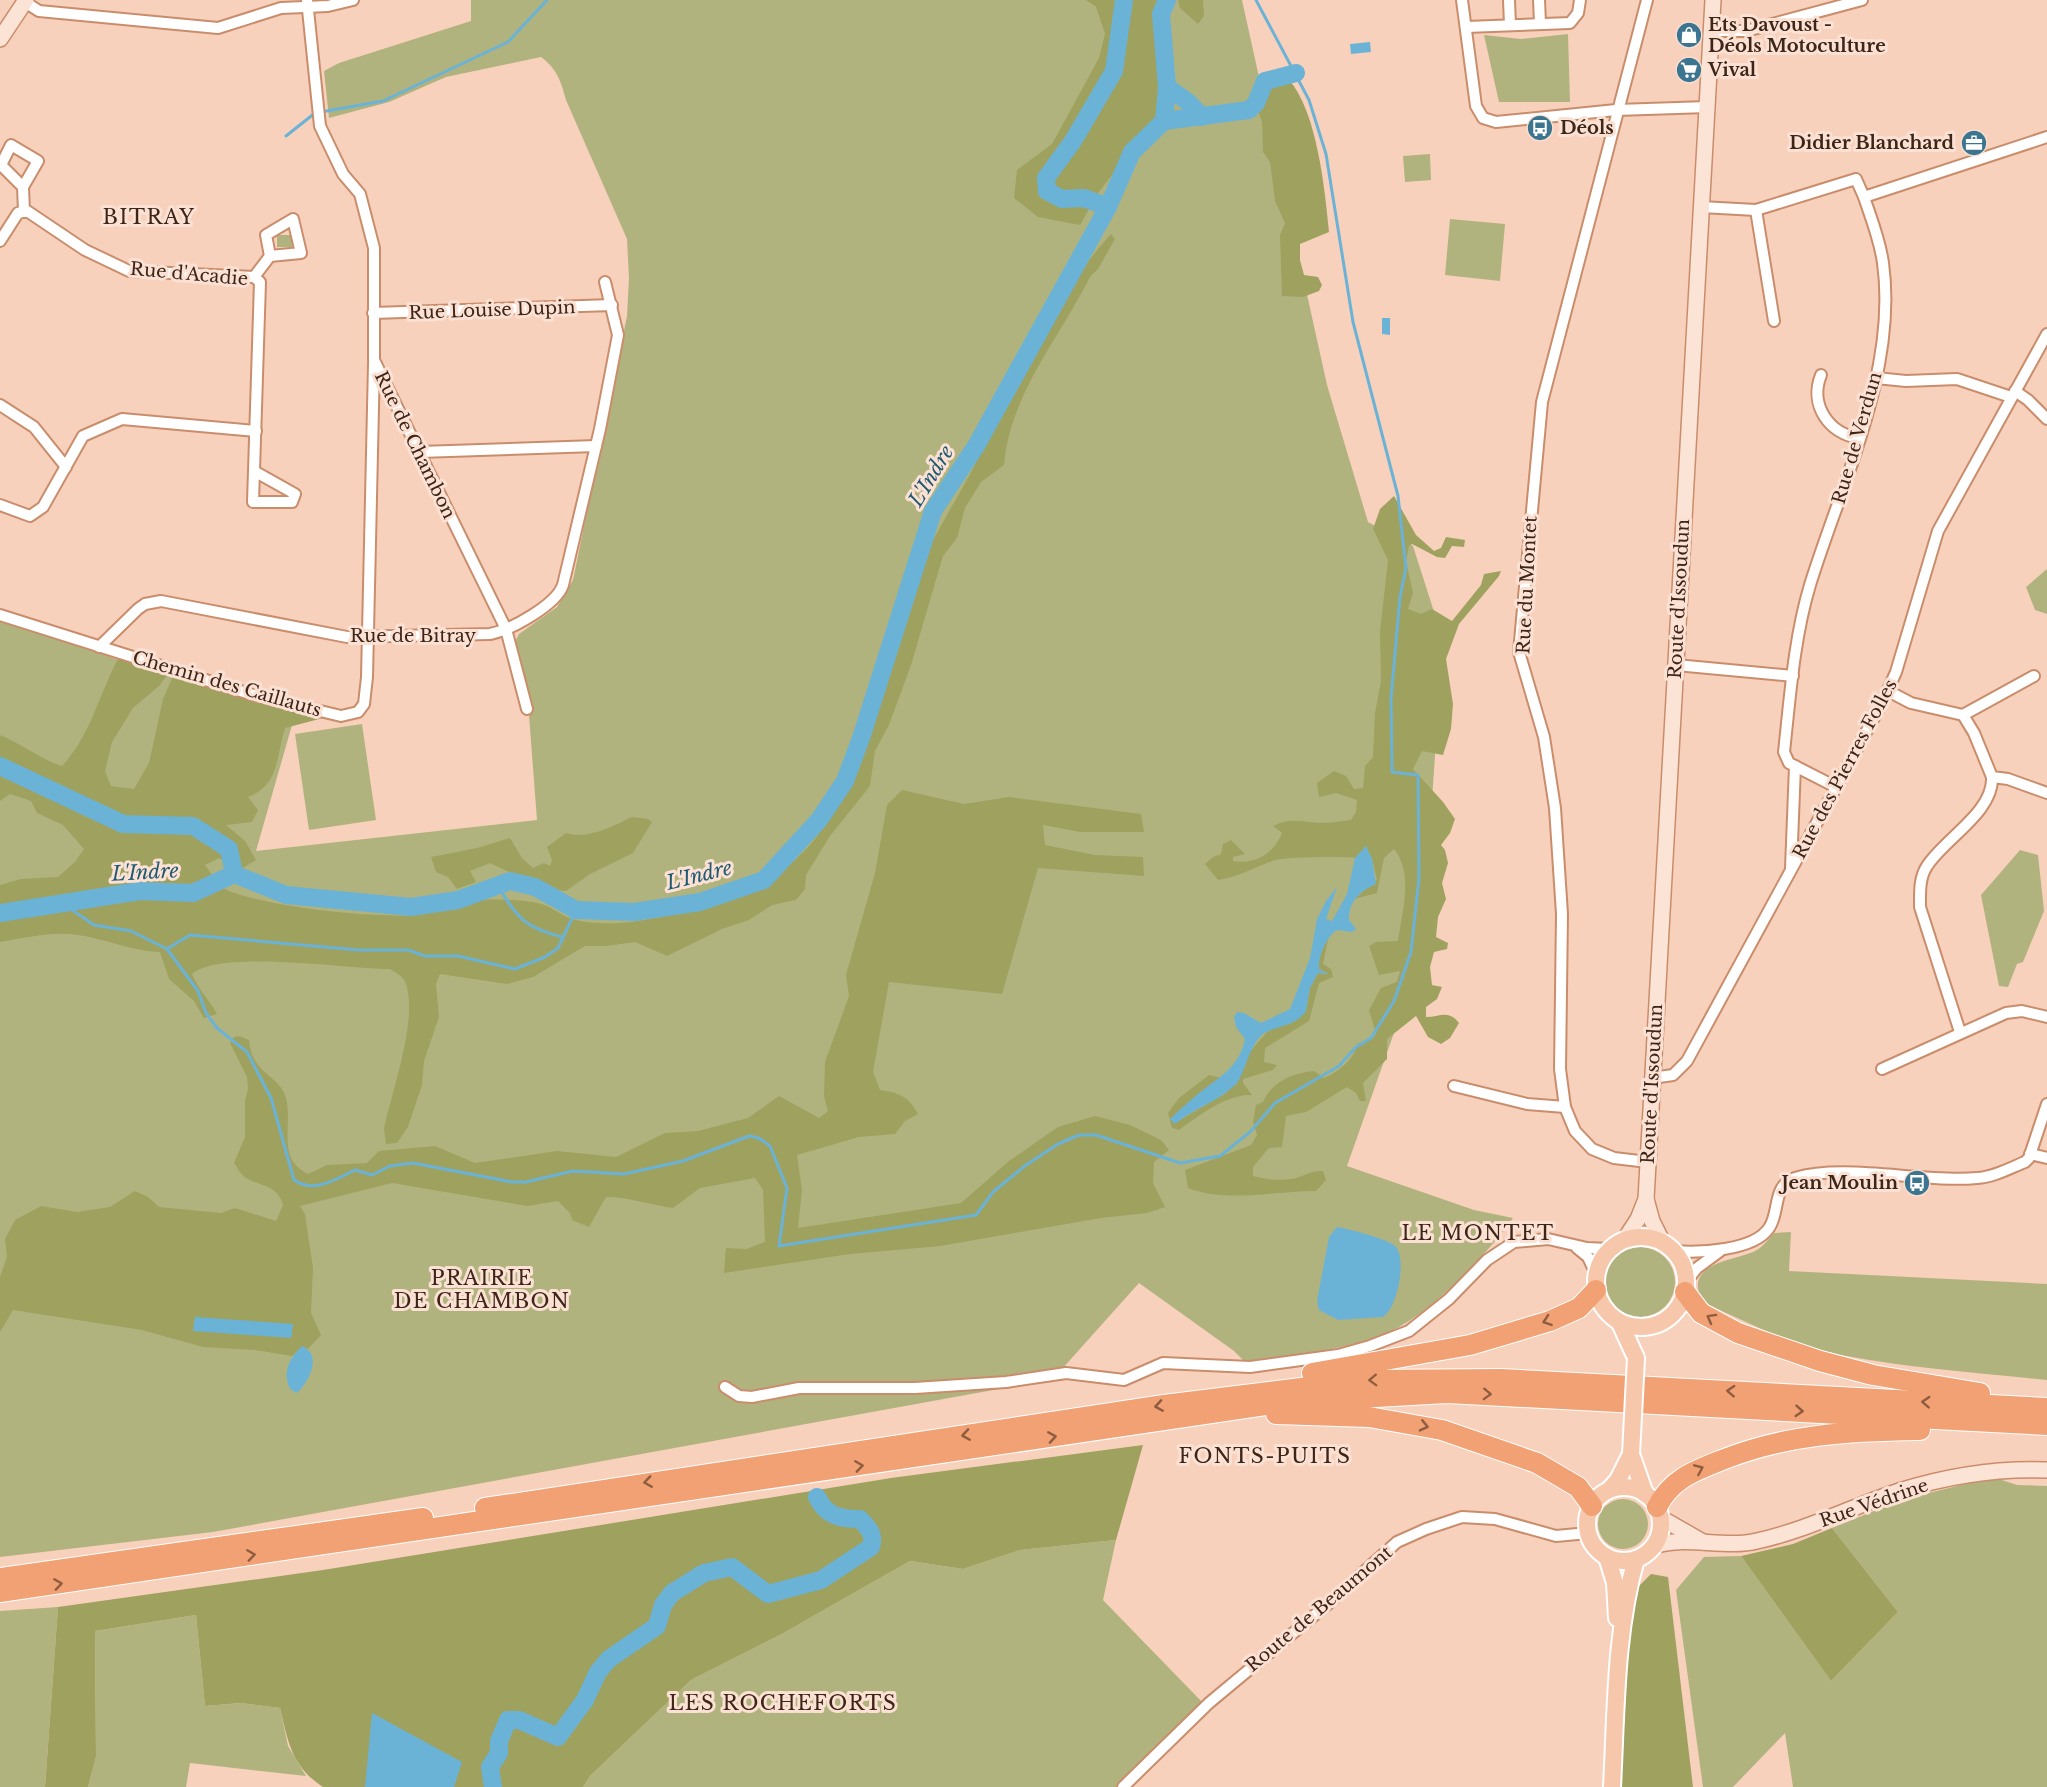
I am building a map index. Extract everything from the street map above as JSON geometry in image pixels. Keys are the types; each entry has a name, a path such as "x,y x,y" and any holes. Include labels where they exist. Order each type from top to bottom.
{"highway":[{"path":"1201,1400 1267,1381 1470,1345 1550,1321 1579,1308 1596,1282"},
{"path":"1686,1287 1701,1313 1738,1333 1820,1361 1923,1385 2047,1400"},
{"path":"0,1578 430,1517 1201,1400 1364,1380 1501,1379 2047,1408"},
{"path":"0,1593 1287,1402 1447,1393 2040,1425"},
{"path":"1157,1422 1193,1423 1267,1414 1369,1417 1409,1422 1475,1440 1538,1463 1578,1487 1592,1506"},
{"path":"1654,1506 1674,1482 1693,1471 1742,1451 1784,1440 1817,1434 1983,1430 2040,1425"}],"main road":[{"name":"Route d'Issoudun","path":"1624,1239 1638,1219 1646,1193 1713,0"},
{"path":"0,39 26,1"},
{"name":"Route d'Issoudun","path":"1646,1193 1653,1225 1668,1246"},
{"path":"1631,1454 1654,1506 1660,1534 1654,1546 1636,1559 1617,1560 1599,1551 1588,1533 1588,1514 1592,1506 1618,1480 1631,1454 1636,1358 1654,1326 1674,1312 1686,1287 1683,1265 1668,1246 1644,1236 1624,1239 1609,1249 1596,1282 1604,1309 1620,1323 1631,1327 1654,1326"},
{"path":"1620,1323 1636,1358"},
{"name":"Rue Védrine","path":"1654,1546 1663,1542 1703,1542 1722,1545 1775,1537 1898,1491 1944,1479 1983,1471 2047,1470"},
{"path":"1609,1490 1621,1487 1654,1506"},
{"name":"Rue Védrine","path":"1654,1506 1703,1542"},
{"path":"1607,1557 1615,1583 1619,1655"},
{"path":"1612,1787 1619,1655 1629,1585 1636,1559"}],"street":[{"path":"26,1 39,11 218,28 280,8 353,0"},
{"path":"1462,0 1476,106 1483,118 1496,122 1616,110 1708,107"},
{"path":"1509,0 1510,25"},
{"path":"1539,0 1540,23"},
{"path":"1466,27 1570,23 1578,13 1580,0"},
{"name":"Rue du Montet","path":"1647,0 1616,110 1542,402 1519,652 1544,736 1555,808 1562,914 1560,1069 1565,1107 1575,1131 1592,1149 1614,1158 1648,1162"},
{"path":"1711,31 1746,31 1862,0"},
{"name":"Rue de Chambon","path":"308,4 319,120 327,146 360,194 375,257 374,360 506,629 526,709"},
{"path":"1701,207 1756,210 1856,179 1864,197 2047,137"},
{"path":"0,241 18,213 24,212 23,187"},
{"name":"Rue de Verdun","path":"1790,873 1795,766 1786,760 1784,754 1793,676 1809,587 1847,480 1876,378 1882,344 1885,276 1881,249 1864,197"},
{"path":"1756,210 1774,321"},
{"name":"Rue d'Acadie","path":"24,212 85,249 129,271 254,277 260,282 256,431"},
{"path":"254,277 270,256"},
{"name":"Rue de Bitray","path":"99,647 145,604 161,601 347,637 369,638 470,636 506,629 554,601 560,592 596,446 618,335 605,282"},
{"name":"Rue Louise Dupin","path":"373,313 612,305"},
{"name":"Rue des Pierres Folles","path":"1652,1078 1673,1075 1683,1067 1888,690 1938,531 2047,334"},
{"name":"Chemin des Caillauts","path":"0,615 250,694 341,716 358,712 364,704 369,638 374,360"},
{"path":"1821,375 1817,392 1825,418 1842,435 1859,438"},
{"path":"1876,378 1906,381 1957,379 2028,400 2047,419"},
{"path":"0,405 34,427 66,467"},
{"path":"0,505 30,516 43,507 83,436 122,419 256,431 254,471"},
{"path":"420,452 596,446"},
{"path":"1676,665 1793,676"},
{"path":"1888,690 1911,703 1963,715 2034,676"},
{"path":"1960,1032 1920,907 1920,887 1927,867 1985,803 1992,789 1992,777 1974,733 1963,715"},
{"path":"1795,766 1836,787"},
{"path":"1992,777 2008,779 2047,793"},
{"path":"1882,1070 1960,1032 2006,1013 2022,1011 2047,1017"},
{"path":"1454,1086 1527,1104 1565,1107"},
{"path":"2029,1157 2047,1104"},
{"path":"1668,1246 1697,1252 1722,1249 1747,1242 1765,1233 1771,1224 1781,1189 1796,1178 1848,1174 1978,1178 2029,1157 2047,1158"},
{"path":"725,1387 739,1395 752,1397 799,1388 915,1388 1006,1382 1066,1373 1124,1380 1163,1363 1250,1367 1338,1355 1370,1346 1409,1330 1449,1299 1486,1260 1506,1246 1533,1239 1609,1249"},
{"path":"1569,1244 1588,1257 1596,1282"},
{"path":"1686,1287 1701,1264 1722,1249"},
{"name":"Route de Beaumont","path":"1123,1787 1209,1703 1328,1604 1397,1542 1426,1528 1462,1517 1495,1519 1556,1536 1588,1533"}],"green space":[{"path":"471,0 1085,0 1096,7 1109,0 1242,0 1327,385 1368,522 1413,546 1443,640 1427,872 1407,996 1347,1166 1474,1210 1513,1218 1472,1267 1419,1314 1384,1334 1333,1349 1244,1361 1234,1351 1139,1283 1053,1379 213,1532 0,1557 0,620 161,674 296,711 256,851 537,820 528,702 514,644 519,634 557,607 573,580 627,316 629,278 627,239 566,100 558,76 541,57 446,77 389,102 329,118 324,71 339,63 471,21"},
{"path":"1085,0 1159,0 1154,26 1163,86 1159,115 1098,193 1080,225 1038,217 1014,198 1017,170 1052,144 1099,58 1105,34 1096,7"},
{"path":"1178,0 1203,0 1204,16 1198,24 1180,8"},
{"path":"1568,34 1570,102 1499,102 1484,35 1521,39"},
{"path":"1289,80 1299,94 1313,131 1322,174 1329,232 1300,244 1300,260 1304,275 1318,277 1322,285 1319,291 1303,297 1282,296 1280,235 1285,223 1275,201 1270,162 1263,152 1262,122 1257,108 1268,85"},
{"path":"1430,154 1431,180 1405,182 1403,156"},
{"path":"1450,219 1505,224 1500,281 1445,275"},
{"path":"1111,234 1115,239 1098,269 1090,277 1026,391 1008,439 1004,465 981,482 965,508 957,538 943,556 911,665 889,725 875,751 870,786 830,836 806,875 805,889 796,900 772,905 749,920 722,929 667,956 635,942 585,946 533,977 507,984 440,974 436,984 439,1017 424,1061 422,1085 408,1127 397,1143 386,1144 384,1129 403,1053 409,1012 404,980 390,969 256,961 207,967 192,974 217,1014 204,1018 194,1001 169,979 160,952 68,934 0,942 0,885 21,879 58,877 75,862 84,849 63,825 37,813 31,801 10,794 0,801 0,735 62,766 88,728 119,657 168,674 159,686 133,708 112,742 105,771 111,786 134,789 149,763 163,699 174,674 327,717 285,728 271,777 258,792 248,797 258,810 252,822 226,825 245,841 256,860 241,869 219,858 205,865 227,890 295,907 382,915 425,914 471,901 511,900 543,904 580,921 622,923 659,917 713,903 775,876 809,846 835,809 855,768 896,632 924,559 973,468 997,415 1034,344 1078,275"},
{"path":"277,235 292,235 292,247 277,247"},
{"path":"1394,496 1416,535 1434,551 1441,548 1446,537 1465,540 1464,547 1452,546 1445,558 1437,557 1412,544 1409,546 1406,561 1413,593 1408,609 1421,614 1432,609 1452,621 1481,585 1484,574 1501,571 1459,624 1446,659 1453,704 1451,729 1443,755 1422,751 1413,769 1455,819 1450,833 1441,845 1445,850 1448,863 1442,883 1446,899 1438,917 1436,937 1448,943 1447,949 1434,952 1430,967 1432,985 1442,987 1437,999 1426,1007 1426,1017 1447,1015 1459,1023 1450,1038 1441,1044 1428,1037 1416,1016 1387,1039 1387,1059 1363,1083 1366,1101 1360,1101 1356,1093 1347,1087 1306,1112 1286,1116 1282,1147 1269,1148 1253,1167 1253,1176 1286,1180 1323,1171 1326,1180 1316,1191 1235,1196 1218,1195 1188,1188 1185,1170 1251,1145 1257,1135 1253,1122 1256,1105 1263,1102 1278,1083 1291,1076 1314,1071 1324,1078 1345,1065 1353,1055 1357,1044 1373,1038 1376,1034 1369,1010 1381,988 1397,982 1400,971 1379,975 1369,946 1376,942 1398,941 1405,881 1404,870 1394,849 1384,858 1377,893 1354,899 1377,880 1366,846 1355,858 1281,859 1233,877 1218,880 1205,864 1221,854 1223,844 1231,840 1245,854 1233,857 1233,861 1249,861 1263,856 1274,847 1282,833 1273,826 1279,823 1351,820 1356,812 1357,800 1336,793 1319,797 1317,783 1334,771 1346,776 1354,789 1363,788 1365,766 1373,757 1375,713 1381,681 1380,631 1388,560 1373,529 1380,509"},
{"path":"2047,569 2047,614 2035,610 2026,587"},
{"path":"362,724 376,820 309,830 295,734"},
{"path":"902,790 964,804 1009,797 1141,814 1144,832 1080,832 1043,825 1045,845 1095,855 1143,857 1144,876 1038,868 1002,994 889,982 873,1072 880,1090 903,1096 918,1114 905,1121 895,1134 859,1137 797,1155 802,1190 798,1228 961,1203 1009,1161 1058,1127 1095,1116 1130,1125 1161,1140 1169,1150 1154,1162 1153,1183 1165,1207 1147,1213 1101,1218 940,1246 850,1254 724,1273 726,1248 746,1249 765,1242 763,1190 755,1178 700,1188 673,1208 606,1197 589,1227 572,1220 570,1213 558,1201 527,1206 392,1183 300,1206 305,1214 313,1268 311,1313 321,1335 308,1349 302,1347 292,1356 255,1350 203,1347 142,1330 13,1310 0,1332 0,1277 7,1257 5,1239 15,1220 41,1206 77,1212 110,1207 135,1191 148,1197 159,1207 221,1213 235,1208 276,1221 283,1205 281,1198 268,1187 246,1178 234,1163 245,1137 245,1101 248,1089 247,1077 230,1043 234,1037 239,1036 249,1040 255,1060 283,1090 288,1109 289,1151 298,1168 308,1174 327,1165 367,1163 379,1151 435,1146 475,1163 557,1151 616,1157 665,1133 698,1131 748,1118 779,1096 819,1118 828,1111 824,1096 825,1062 849,996 846,975 875,873 887,805"},
{"path":"632,817 648,819 652,822 633,853 590,874 566,891 545,889 490,863 470,871 476,882 457,889 448,877 436,872 431,857 477,848 510,838 522,858 533,868 544,863 550,866 552,860 547,847 566,833 583,835 592,833"},
{"path":"2020,850 2038,855 2044,911 2023,962 2017,964 2008,987 1999,986 1981,895"},
{"path":"1329,935 1323,964 1331,969 1333,977 1319,983 1309,1021 1265,1048 1264,1062 1277,1065 1273,1070 1243,1079 1243,1083 1252,1095 1223,1102 1179,1130 1172,1128 1168,1113 1179,1098 1209,1075 1222,1078 1200,1093 1170,1119 1175,1123 1226,1093 1245,1066 1247,1055 1267,1032 1306,1011 1310,988 1318,973 1328,974 1319,969 1318,959"},
{"path":"1791,1232 1789,1271 2047,1284 2047,1380 1918,1367 1823,1351 1753,1325 1703,1302 1698,1289 1699,1279 1704,1272 1712,1266 1756,1251 1774,1233"},
{"path":"1633,1247 1647,1247 1660,1253 1669,1262 1675,1275 1673,1295 1665,1307 1647,1317 1633,1317 1620,1311 1611,1302 1605,1289 1605,1275 1611,1262 1620,1253"},
{"path":"1143,1445 1116,1540 1020,1550 963,1569 910,1561 780,1635 691,1680 590,1776 583,1787 323,1787 304,1771 293,1753 280,1708 241,1703 205,1706 196,1615 95,1631 96,1757 88,1787 45,1787 58,1607 323,1570 891,1478"},
{"path":"1993,1477 2017,1485 2047,1486 2047,1787 1793,1787 1785,1733 1733,1787 1703,1787 1676,1590 1704,1557 1741,1556 1831,1681 1898,1612 1832,1528 1901,1500"},
{"path":"1623,1499 1637,1503 1644,1510 1648,1524 1644,1538 1637,1545 1623,1549 1609,1545 1602,1538 1598,1524 1602,1510 1609,1503"},
{"path":"1832,1528 1898,1612 1831,1681 1741,1556 1793,1544"},
{"path":"1116,1540 1103,1600 1203,1703 1122,1787 583,1787 590,1776 691,1680 780,1635 910,1561 963,1569 1020,1550"},
{"path":"1651,1574 1668,1577 1693,1787 1621,1787 1628,1651 1634,1591"},
{"path":"58,1607 45,1787 0,1787 0,1611"},
{"path":"196,1615 205,1706 241,1703 280,1708 288,1746 306,1776 190,1763 186,1787 88,1787 96,1757 95,1631"}],"water":[{"path":"1370,42 1371,52 1351,54 1350,44"},
{"path":"1382,318 1390,318 1390,335 1382,334"},
{"path":"1366,846 1372,859 1376,884 1360,893 1353,902 1349,920 1356,929 1352,932 1337,930 1326,942 1319,969 1329,974 1318,973 1310,988 1306,1011 1293,1022 1260,1036 1237,1083 1223,1095 1175,1124 1170,1119 1227,1071 1238,1057 1245,1039 1236,1027 1234,1017 1237,1012 1244,1013 1261,1023 1290,1009 1310,958 1317,919 1326,901 1337,887 1326,919 1332,921 1347,894 1355,858"},
{"path":"1337,1227 1377,1238 1396,1247 1401,1263 1399,1284 1392,1304 1383,1317 1338,1320 1319,1310 1317,1301 1329,1237"},
{"path":"195,1317 293,1324 291,1338 193,1331"},
{"path":"302,1346 308,1350 313,1362 306,1382 297,1393 290,1389 287,1371 290,1361"},
{"path":"372,1713 462,1762 454,1787 365,1787"}],"waterway":[{"path":"321,112 383,101 508,42 547,0"},
{"name":"L'Indre","path":"1108,207 1084,198 1062,199 1047,191 1046,178 1073,141 1114,71 1124,0"},
{"name":"L'Indre","path":"0,913 140,891 193,893 234,874 286,895 411,907 458,900 510,881 535,887 576,910 634,912 700,902 764,880 819,820 845,781 861,738 933,511 976,446 1108,207 1132,152 1164,121 1167,87 1161,14 1167,0"},
{"path":"62,903 94,925 131,931 167,949 198,991 206,1013 217,1028 247,1052 271,1098 294,1180 309,1186 325,1184 355,1170 372,1175 390,1166 413,1163 512,1182 526,1182 573,1171 624,1174 683,1161 749,1136 759,1138 770,1146 787,1188 779,1246 976,1215 993,1192 1026,1165 1058,1144 1079,1135 1096,1135 1180,1163 1220,1156 1250,1132 1275,1103 1339,1066 1356,1047 1371,1038 1394,1001 1411,952 1419,878 1418,775 1392,772 1391,698 1400,597 1406,568 1398,496 1353,322 1326,154 1309,100 1256,0"},
{"path":"1164,121 1249,110 1256,103 1265,81 1296,73"},
{"path":"1167,87 1188,102 1202,117"},
{"path":"286,136 315,113"},
{"path":"0,766 123,824 193,826 229,849 234,874"},
{"name":"L'Indre","path":"498,886 523,920 539,930 563,937"},
{"name":"L'Indre","path":"167,949 190,935 359,950 408,950 425,956 458,956 515,969 545,957 558,948 576,910"},
{"path":"493,1787 490,1767 499,1753 499,1741 508,1720 519,1720 558,1737 585,1700 598,1672 609,1659 657,1626 663,1605 672,1593 704,1573 732,1567 768,1594 821,1580 871,1547 872,1535 860,1519 834,1515 817,1497"}],"place":[{"name":"Ets Davoust - Déols Motoculture","path":"1689,35"},
{"name":"Vival","path":"1689,70"},
{"name":"Déols","path":"1540,128"},
{"name":"Didier Blanchard","path":"1974,143"},
{"name":"Jean Moulin","path":"1917,1183"}],"district":[{"name":"BITRAY","path":"149,217"},
{"name":"LE MONTET","path":"1478,1233"},
{"name":"PRAIRIE DE CHAMBON","path":"482,1290"},
{"name":"FONTS-PUITS","path":"1265,1456"},
{"name":"LES ROCHEFORTS","path":"783,1703"}]}
